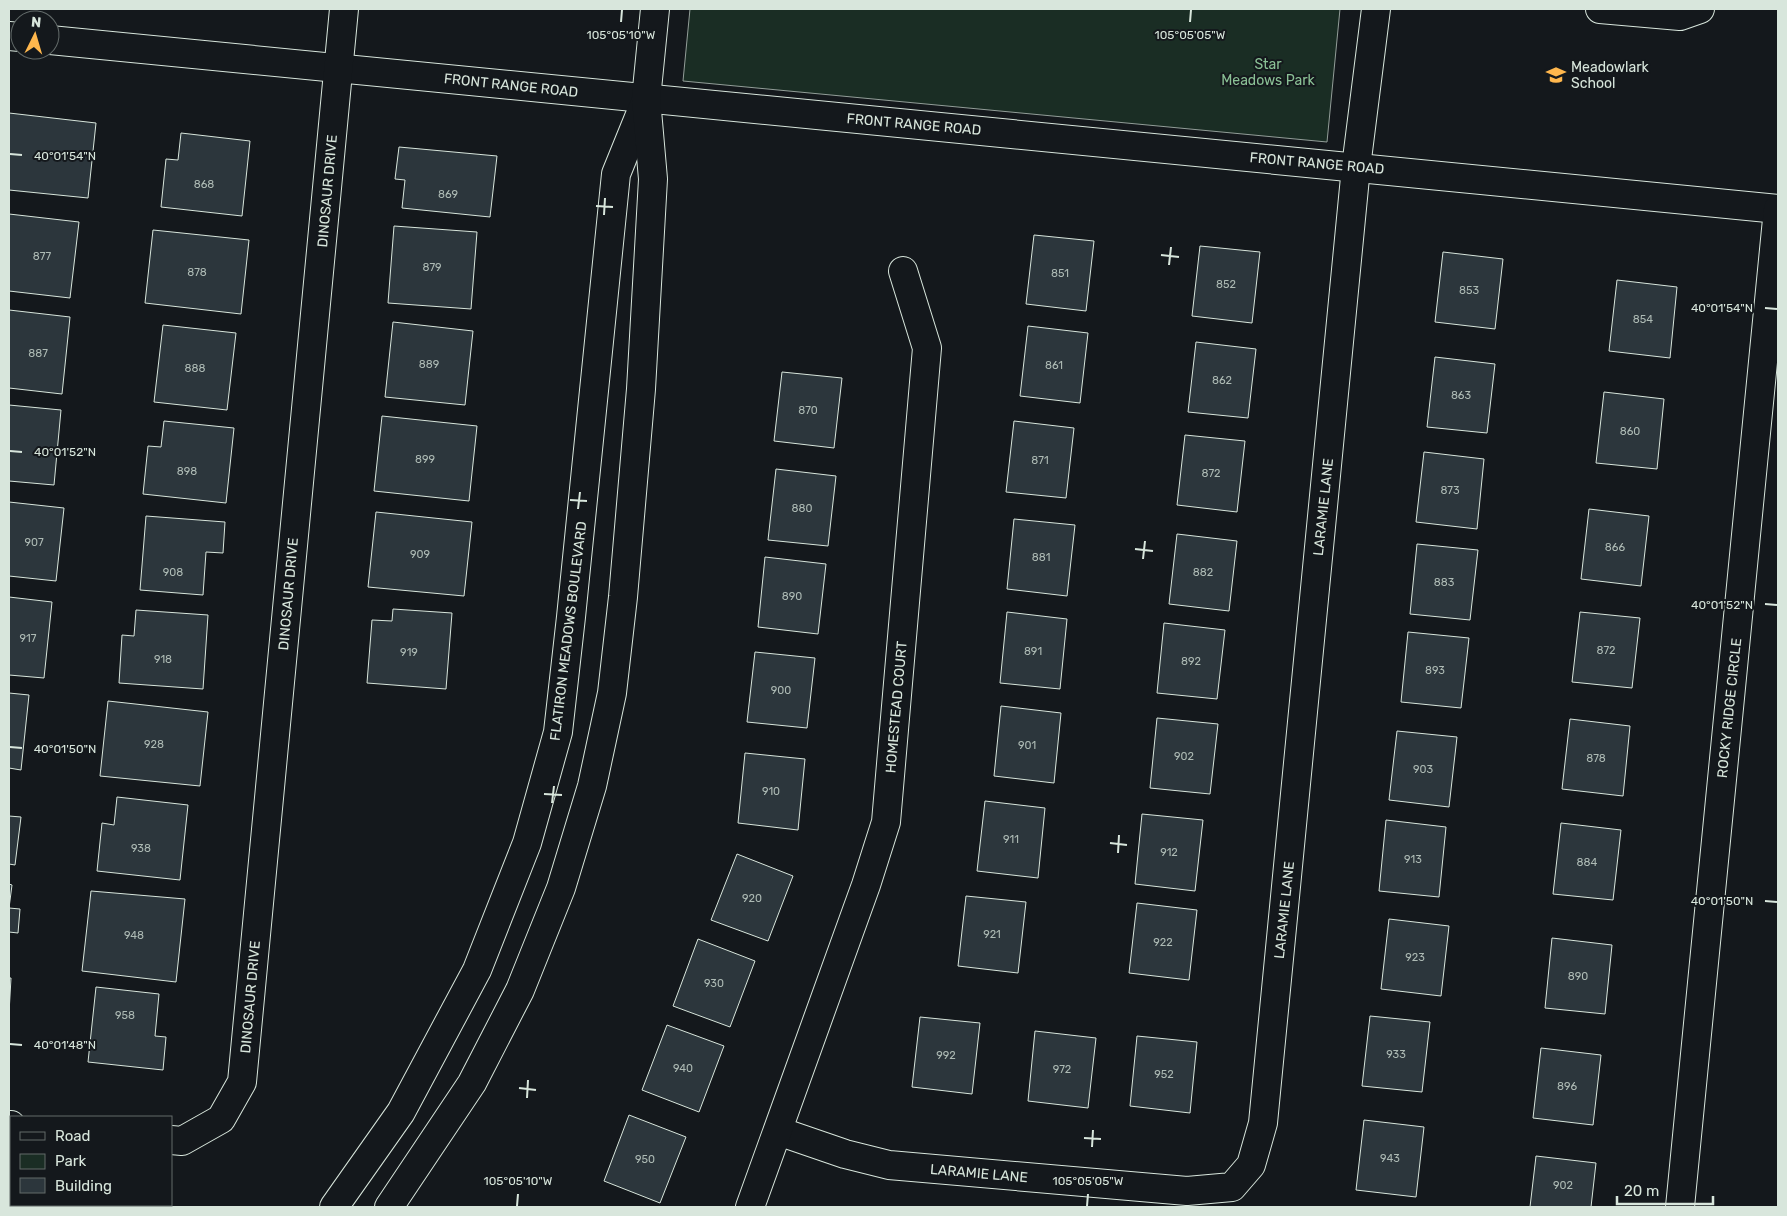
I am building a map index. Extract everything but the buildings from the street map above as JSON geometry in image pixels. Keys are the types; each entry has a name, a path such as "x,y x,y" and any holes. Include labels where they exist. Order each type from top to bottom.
{"street":[{"name":"DINOSAUR DRIVE","path":"172,1140 182,1141 221,1119 242,1082 344,9"},
{"name":"FLATIRON MEADOWS BOULEVARD","path":"389,1207 472,1083 520,990 561,888 592,786 612,693 623,597 641,389 653,180 646,99 654,9"},
{"name":"LARAMIE LANE","path":"778,1130 845,1154 889,1165 1187,1191 1232,1187 1251,1165 1263,1123 1356,167 1376,9"},
{"path":"1600,9 1680,16 1700,9"},
{"name":"FRONT RANGE ROAD","path":"60,41 1778,209"},
{"name":"FLATIRON MEADOWS BOULEVARD","path":"334,1207 402,1112 473,979 528,843 558,732 572,617 616,174 646,99"},
{"name":"ROCKY RIDGE CIRCLE","path":"1680,1207 1778,209"},
{"name":"HOMESTEAD COURT","path":"750,1207 866,885 886,822 927,348 903,271"}],"green space":[{"name":"Star Meadows Park","path":"690,9 1340,9 1327,142 683,81"}],"place":[{"name":"Meadowlark School","path":"1556,75"}]}
